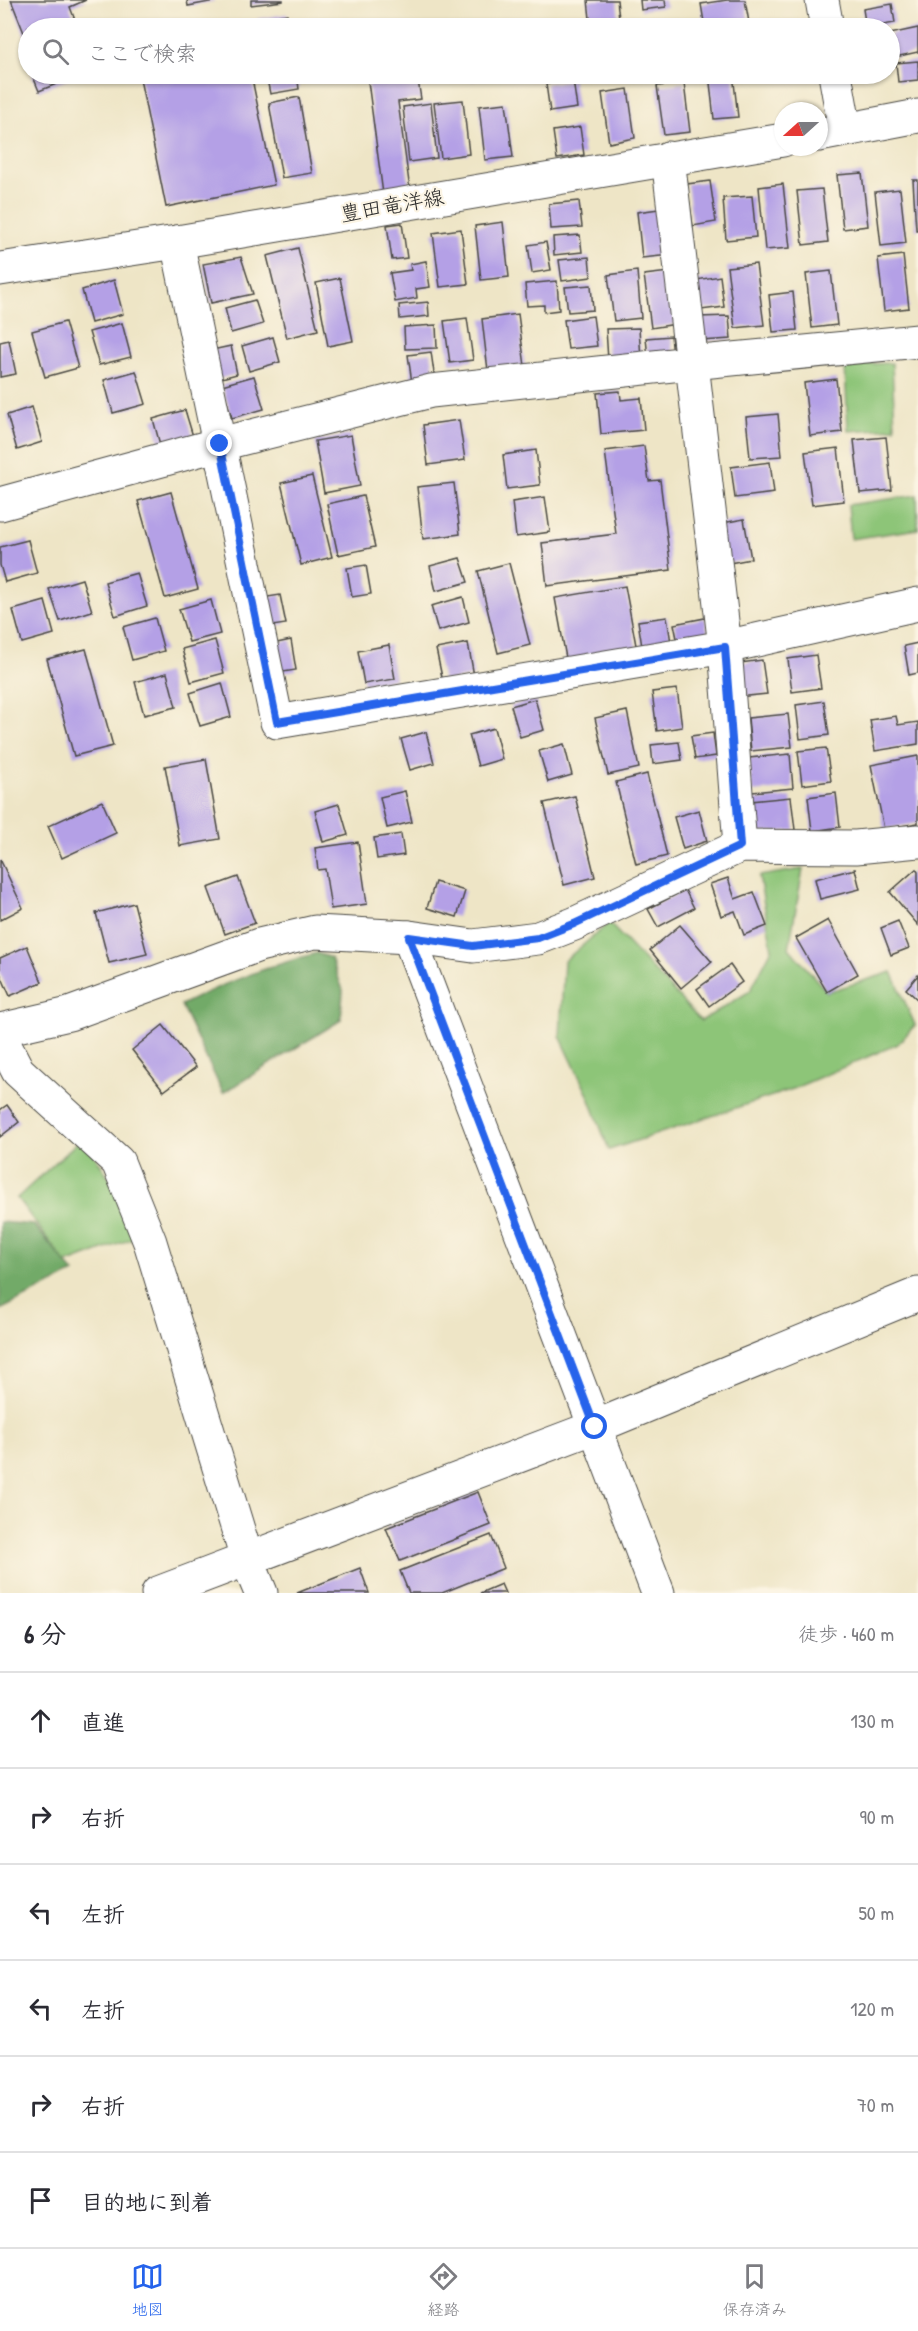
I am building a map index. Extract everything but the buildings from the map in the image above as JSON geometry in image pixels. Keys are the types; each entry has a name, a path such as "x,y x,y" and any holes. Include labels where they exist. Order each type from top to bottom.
{"street":[{"path":"822,0 825,18"},
{"path":"834,84 832,132 918,117"},
{"name":"豊田竜洋線","path":"0,269 177,242 774,141"},
{"path":"668,158 725,647 740,846"},
{"path":"177,242 277,722 725,647 918,604"},
{"path":"0,504 220,444 431,391 918,341"},
{"path":"0,1030 69,1014 259,945 315,932 409,937 473,946 538,938 574,924 740,846 856,847 918,841"},
{"path":"409,937 658,1593"},
{"path":"0,1036 18,1071 118,1162 153,1253 247,1559 261,1593"},
{"path":"158,1593 595,1427 918,1294"}],"green space":[{"path":"892,363 895,428 848,431 845,365"},
{"path":"917,495 918,529 851,539 848,505"},
{"path":"803,869 789,948 827,992 892,972 915,1025 898,1044 790,1090 609,1150 589,1097 560,1036 564,961 609,923 701,1021 750,991 772,949 759,876"},
{"path":"317,953 331,958 343,990 341,1020 223,1093 181,1005 247,975"},
{"path":"83,1137 145,1234 66,1264 17,1198"},
{"path":"0,1222 34,1225 74,1273 0,1310"}],"route":[{"path":"220,444 277,722 725,647 740,846 574,924 538,938 473,946 409,937 595,1427"}]}
